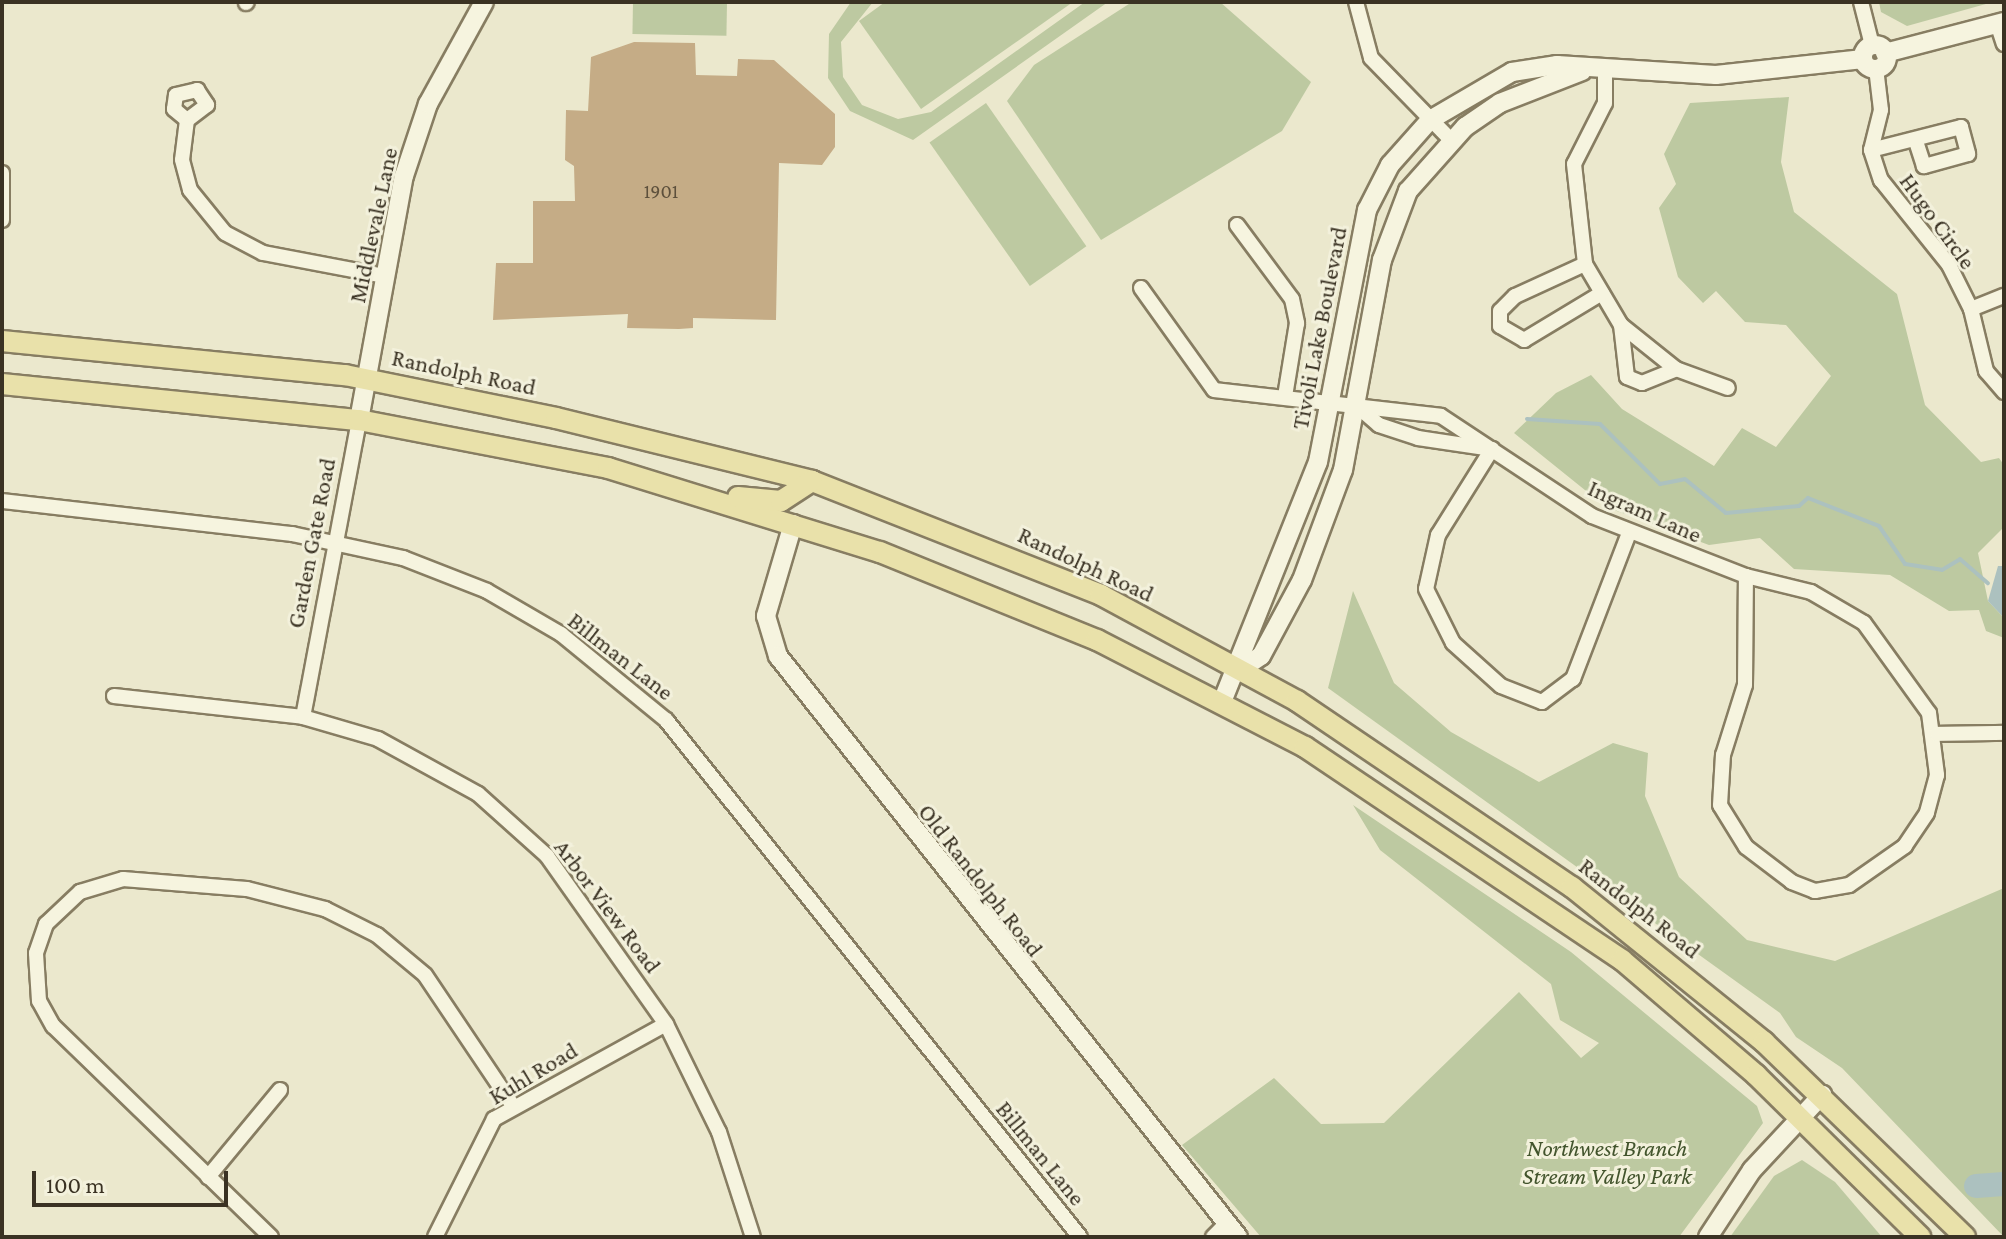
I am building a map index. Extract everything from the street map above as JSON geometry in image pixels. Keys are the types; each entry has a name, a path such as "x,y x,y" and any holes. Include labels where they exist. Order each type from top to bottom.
{"main road":[{"name":"Randolph Road","path":"2,341 367,378 812,481 1101,595 1240,670 1365,743 1572,887 1822,1095 1965,1237"},
{"path":"2,384 359,420 533,451 682,489 793,524 1019,607 1222,702 1487,864 1622,960 1800,1117 1920,1237"},
{"path":"682,489 781,501 812,481"},
{"path":"793,524 805,503 821,499 913,521"}],"street":[{"name":"Middlevale Lane","path":"367,378 404,176 428,104 484,2"},
{"path":"1356,2 1371,58 1451,140"},
{"path":"1861,2 1874,56 1881,110 1871,150 1916,142"},
{"path":"2001,23 2004,44"},
{"name":"Tivoli Lake Boulevard","path":"1240,670 1240,646 1297,519 1331,402 1367,210 1390,165 1430,120 1512,72 1557,65 1605,72 1783,73 1874,56 2001,23"},
{"name":"Tivoli Lake Boulevard","path":"1222,702 1240,670 1261,656 1302,580 1343,470 1391,227 1408,191 1451,140 1500,103 1582,71"},
{"path":"1605,72 1605,103 1574,164 1585,264 1621,325 1676,369 1728,388"},
{"path":"187,120 182,160 190,190 225,233 263,253 385,276"},
{"name":"Hugo Circle","path":"1871,150 1881,180 1949,265 1971,309 1986,371 2004,392"},
{"path":"2,173 2,220"},
{"path":"1237,225 1292,299 1297,323 1285,396"},
{"path":"1585,264 1515,296 1500,311 1500,326 1524,340 1602,293"},
{"name":"Ingram Lane","path":"1141,288 1214,390 1441,416 1629,533 1746,576 1811,592 1864,623 1896,659 1937,734"},
{"path":"1971,309 2004,296"},
{"path":"1621,325 1627,377 1642,383 1676,369"},
{"name":"Garden Gate Road","path":"303,717 367,378"},
{"name":"Ingram Lane","path":"1357,406 1379,425 1418,438 1492,449"},
{"path":"1492,449 1428,562 1436,614 1465,657 1525,699 1542,702 1559,693 1590,645 1629,533"},
{"name":"Billman Lane","path":"2,501 335,543 403,558 487,591 632,687 699,759 1080,1237"},
{"name":"Old Randolph Road","path":"793,524 766,616 778,656 1226,1233"},
{"path":"1746,576 1745,685 1723,755 1720,805 1731,829 1767,866 1828,891 1887,864 1927,813 1937,734 2004,733"},
{"name":"Arbor View Road","path":"114,696 303,717 378,739 478,794 547,856 666,1024 719,1132 753,1237"},
{"path":"271,1237 53,1026 39,1001 36,953 46,924 97,884 123,879 247,889 325,909 377,935 432,985 513,1106"},
{"name":"Kuhl Road","path":"435,1237 477,1142 513,1106 666,1024"},
{"path":"208,1177 280,1090"},
{"path":"1708,1237 1800,1117 1822,1095"}],"green space":[{"path":"633,2 727,4 726,36 632,34"},
{"path":"851,2 873,2 841,42 843,77 862,105 898,119 931,112 1085,2 1108,2 913,140 850,111 828,78 829,34"},
{"path":"885,2 1073,2 921,109 859,21"},
{"path":"1132,2 1220,2 1311,82 1282,131 1101,240 1007,101 1034,65"},
{"path":"1879,2 1993,2 1907,26 1881,12"},
{"path":"1789,97 1781,162 1794,212 1897,294 1925,405 1981,462 1999,458 2004,465 2004,527 1978,553 1988,601 2004,618 2004,638 1986,631 1979,610 1949,611 1890,575 1794,569 1760,538 1709,545 1606,507 1514,433 1556,393 1591,375 1622,409 1714,466 1742,428 1776,447 1831,376 1786,325 1745,322 1716,291 1703,303 1678,277 1659,208 1676,184 1664,154 1690,103"},
{"path":"986,103 1086,246 1030,286 929,143"},
{"path":"1353,591 1394,683 1451,732 1539,782 1613,743 1648,753 1645,796 1679,877 1747,940 1835,961 2004,888 2004,1237 1842,1068 1796,1037 1780,1013 1328,688"},
{"name":"Northwest Branch Stream Valley Park","path":"1353,805 1571,952 1757,1106 1763,1123 1679,1237 1261,1237 1182,1145 1274,1078 1321,1124 1384,1123 1519,992 1581,1058 1599,1043 1560,1020 1551,984 1380,850"},
{"path":"1802,1160 1835,1182 1882,1237 1730,1237 1774,1176"}],"shaded area":[{"path":"1998,566 2004,566 2004,618 1988,601"}],"building":[{"path":"634,42 695,43 696,75 737,76 738,59 774,60 835,114 835,147 822,165 779,163 776,320 693,318 693,328 679,329 627,328 628,314 493,320 496,263 533,263 533,201 575,201 574,166 565,160 566,110 588,111 591,57"}],"waterway":[{"path":"1527,419 1600,424 1660,484 1685,479 1726,513 1799,506 1808,498 1879,526 1905,564 1942,570 1960,559 1988,583"},
{"path":"1976,1186 2004,1184"}]}
